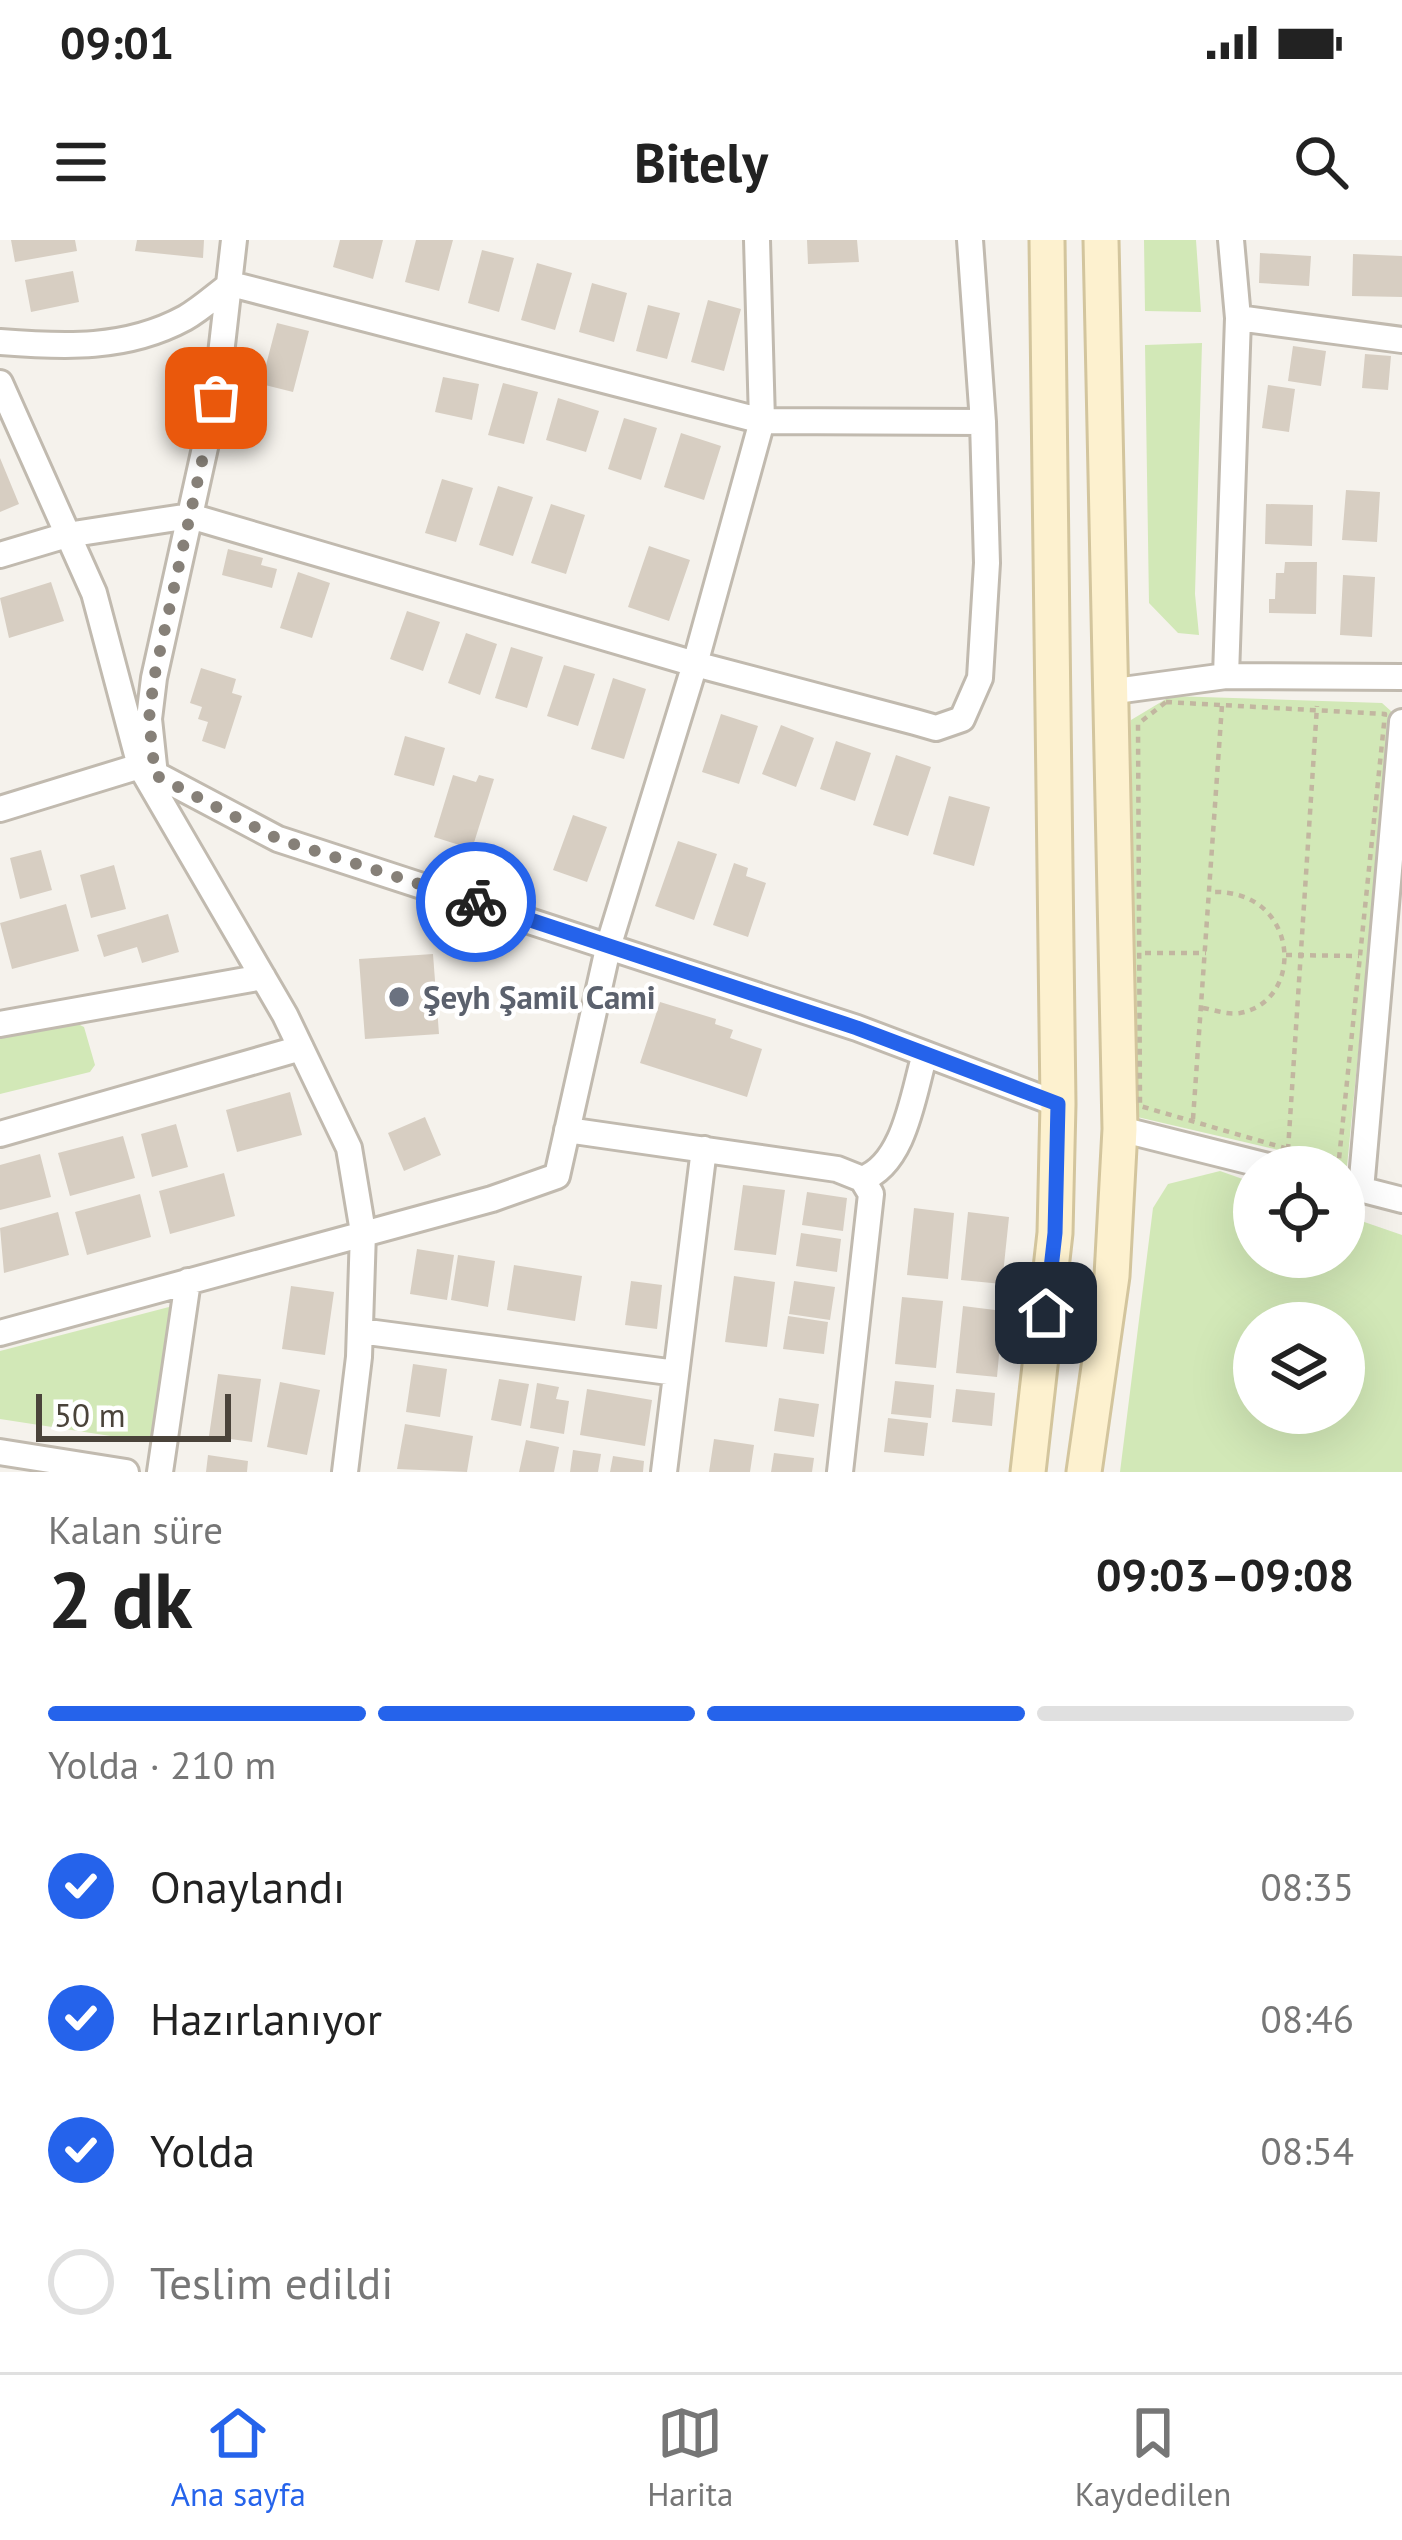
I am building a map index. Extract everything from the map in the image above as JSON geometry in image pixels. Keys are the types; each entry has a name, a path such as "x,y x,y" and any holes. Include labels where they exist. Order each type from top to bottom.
{"street":[{"path":"148,771 154,678 216,398 234,240"},
{"path":"0,1333 492,1199 557,1177 609,944 695,664 762,421 758,240"},
{"path":"0,555 67,536 190,516 695,664 936,728 962,719 980,678 988,563 970,240"},
{"path":"1028,1472 1055,1233 1058,1104 1047,240"},
{"path":"1084,1472 1112,1276 1128,953 1108,692 1101,240"},
{"path":"1226,676 1238,317 1231,240"},
{"path":"0,342 92,347 131,338 184,318 231,284"},
{"path":"231,284 762,421 983,422"},
{"path":"1238,317 1402,340"},
{"path":"0,383 94,593 148,771 301,1048 349,1148 364,1232 360,1331 345,1472"},
{"path":"1108,692 1226,676 1402,677"},
{"path":"1357,1146 1402,722"},
{"path":"0,809 148,771 278,839 609,944 1058,1104"},
{"path":"0,1024 263,977"},
{"path":"0,1134 301,1048"},
{"path":"862,1179 879,1171 894,1153 926,1054"},
{"path":"1120,1129 1192,1134 1236,1146"},
{"path":"567,1130 837,1169 862,1179 871,1194 840,1472"},
{"path":"664,1472 704,1149"},
{"path":"1365,1190 1402,1200"},
{"path":"160,1472 188,1281"},
{"path":"360,1331 676,1373"},
{"path":"0,1452 126,1472"}],"path":[{"path":"1226,676 1192,1134 1236,1146"},
{"path":"1281,1146 1301,957 1319,676"},
{"path":"1206,953 1128,953 1138,724 1166,702 1385,714 1341,1146"},
{"path":"1203,1008 1230,1014 1263,1004 1286,955 1281,931 1262,905 1248,896 1210,892"},
{"path":"1286,955 1363,956"}],"green space":[{"path":"1144,240 1196,240 1201,312 1145,311"},
{"path":"1202,343 1195,594 1199,635 1178,633 1149,603 1145,345"},
{"path":"1171,696 1382,703 1392,712 1349,1146 1261,1146 1133,1116 1131,720"},
{"path":"74,1022 84,1027 95,1065 90,1072 0,1094 0,1038"},
{"path":"1220,1171 1233,1176 1233,1278 1365,1278 1365,1222 1402,1235 1402,1472 1120,1472 1153,1208 1168,1184"},
{"path":"169,1307 175,1316 156,1443 0,1419 0,1351"}],"building":[{"path":"11,240 75,240 77,251 15,262"},
{"path":"137,240 204,240 203,258 135,251"},
{"path":"340,240 383,240 373,279 333,267"},
{"path":"416,240 453,240 439,291 405,282"},
{"path":"807,240 857,240 859,262 808,264"},
{"path":"482,250 514,258 499,312 468,303"},
{"path":"1260,253 1311,256 1309,286 1259,283"},
{"path":"1353,254 1402,256 1402,297 1352,296"},
{"path":"537,263 572,273 555,330 521,320"},
{"path":"73,271 79,302 31,312 25,280"},
{"path":"592,283 627,293 614,342 579,332"},
{"path":"708,300 741,309 724,371 691,362"},
{"path":"648,305 680,313 667,359 636,351"},
{"path":"277,323 309,331 293,392 261,384"},
{"path":"1293,346 1326,351 1321,386 1288,381"},
{"path":"1365,354 1391,356 1388,390 1362,388"},
{"path":"443,377 479,384 472,420 435,412"},
{"path":"503,383 538,392 524,444 488,435"},
{"path":"1268,385 1295,389 1289,432 1262,428"},
{"path":"558,398 599,411 586,452 546,440"},
{"path":"624,418 657,428 641,480 608,469"},
{"path":"681,433 721,446 704,500 664,487"},
{"path":"0,458 19,504 0,512"},
{"path":"442,479 473,488 456,542 425,533"},
{"path":"498,486 533,497 513,556 479,545"},
{"path":"1346,490 1380,492 1377,542 1342,540"},
{"path":"551,504 585,515 566,574 531,563"},
{"path":"1266,504 1313,505 1312,546 1265,544"},
{"path":"649,546 690,560 669,621 628,607"},
{"path":"228,549 263,558 261,565 277,569 272,588 222,575"},
{"path":"1285,562 1317,562 1316,614 1269,613 1276,573 1284,573"},
{"path":"298,572 330,583 312,638 280,628"},
{"path":"1343,575 1375,577 1372,637 1340,635"},
{"path":"51,582 64,621 9,638 0,598"},
{"path":"407,611 440,622 423,671 390,659"},
{"path":"466,633 497,644 480,695 448,683"},
{"path":"511,647 543,657 527,708 495,698"},
{"path":"564,665 595,674 578,726 547,716"},
{"path":"201,668 236,679 232,693 242,696 225,749 202,741 208,722 198,719 202,707 190,703"},
{"path":"613,678 646,689 624,759 591,749"},
{"path":"721,714 758,726 739,784 702,772"},
{"path":"781,725 814,738 796,787 762,774"},
{"path":"405,736 445,748 434,786 394,775"},
{"path":"836,741 871,753 855,801 820,789"},
{"path":"896,755 931,767 908,836 873,825"},
{"path":"453,775 476,782 479,775 494,779 472,849 434,837"},
{"path":"949,796 990,807 974,866 933,854"},
{"path":"573,815 607,827 587,882 553,870"},
{"path":"678,841 717,854 694,920 655,906"},
{"path":"41,850 52,890 20,899 10,858"},
{"path":"734,863 748,868 746,876 766,883 748,937 713,925"},
{"path":"114,865 126,909 91,918 80,875"},
{"path":"66,904 79,951 12,969 0,923"},
{"path":"168,914 179,952 142,963 137,947 104,957 97,935"},
{"name":"Şeyh Şamil Cami","path":"433,954 439,1034 365,1039 359,959"},
{"path":"660,1002 716,1019 715,1024 733,1030 730,1038 762,1049 747,1097 640,1063"},
{"path":"290,1092 302,1135 237,1152 226,1110"},
{"path":"425,1117 441,1155 404,1171 388,1133"},
{"path":"176,1124 188,1167 152,1177 141,1134"},
{"path":"123,1136 135,1178 70,1196 58,1153"},
{"path":"40,1154 51,1197 0,1210 0,1165"},
{"path":"224,1173 235,1216 170,1234 159,1191"},
{"path":"743,1185 785,1190 776,1255 734,1250"},
{"path":"807,1192 847,1198 843,1231 802,1225"},
{"path":"140,1194 151,1237 87,1255 75,1212"},
{"path":"914,1208 954,1213 948,1279 907,1275"},
{"path":"58,1212 69,1255 4,1273 0,1228"},
{"path":"968,1212 1009,1217 1002,1284 961,1280"},
{"path":"801,1233 841,1239 837,1272 796,1266"},
{"path":"417,1249 454,1255 447,1300 410,1294"},
{"path":"458,1255 495,1261 488,1307 451,1300"},
{"path":"514,1265 582,1276 575,1321 507,1310"},
{"path":"734,1276 775,1282 767,1347 725,1342"},
{"path":"631,1281 662,1285 657,1329 625,1325"},
{"path":"794,1281 835,1287 830,1320 789,1314"},
{"path":"291,1286 334,1292 325,1355 282,1349"},
{"path":"902,1297 943,1301 936,1368 895,1364"},
{"path":"963,1306 1003,1311 997,1377 956,1373"},
{"path":"788,1316 828,1322 824,1354 783,1349"},
{"path":"413,1364 447,1369 440,1417 406,1412"},
{"path":"218,1374 261,1379 252,1442 209,1436"},
{"path":"499,1379 529,1384 521,1426 491,1420"},
{"path":"895,1381 934,1385 931,1418 891,1414"},
{"path":"280,1382 320,1390 307,1455 267,1447"},
{"path":"537,1383 559,1387 556,1399 569,1401 564,1434 530,1428"},
{"path":"587,1389 652,1400 645,1446 580,1435"},
{"path":"956,1389 995,1393 992,1426 952,1422"},
{"path":"779,1398 819,1404 814,1437 774,1431"},
{"path":"888,1418 928,1423 924,1456 884,1452"},
{"path":"405,1424 473,1436 467,1472 397,1469"},
{"path":"714,1439 754,1445 750,1472 709,1472"},
{"path":"526,1440 559,1447 554,1472 519,1472"},
{"path":"573,1450 601,1454 598,1472 570,1472"},
{"path":"774,1453 814,1458 812,1472 771,1472"},
{"path":"208,1455 248,1461 247,1472 206,1472"},
{"path":"613,1456 644,1461 643,1472 610,1472"}],"way so far":[{"path":"216,398 154,678 149,719 155,775 278,839 476,902"}],"place":[{"name":"Şeyh Şamil Cami","path":"399,997"}],"route":[{"path":"476,902 857,1028 1058,1104 1055,1233 1046,1313"}]}
